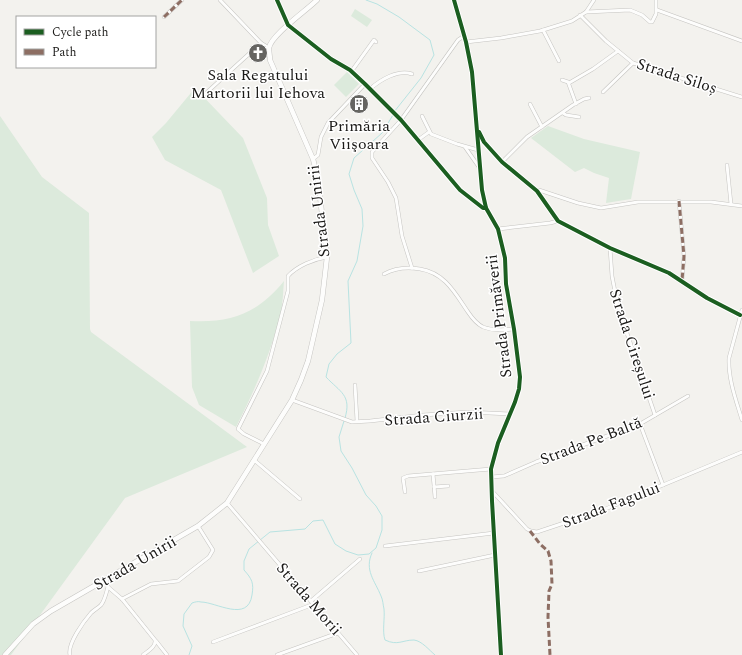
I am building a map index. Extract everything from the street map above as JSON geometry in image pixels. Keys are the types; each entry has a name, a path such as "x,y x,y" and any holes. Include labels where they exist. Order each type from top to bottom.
{"main road":[{"path":"269,48 272,42 288,25 317,0"},
{"name":"Strada Unirii","path":"5,655 25,632 39,619 198,526 227,503 292,400 306,368 312,348 322,300 327,257 318,179 313,159 270,60 269,48"}],"street":[{"path":"164,17 182,0"},
{"path":"220,0 261,43 269,48"},
{"path":"277,0 288,25 365,84 401,120 460,190 483,208 486,208"},
{"name":"Strada Primăverii","path":"454,0 466,42 472,72 482,190 486,208 498,229 506,258 506,284 514,329 520,377 519,389 515,402 498,443 491,477 501,655"},
{"path":"586,12 594,0"},
{"path":"466,42 501,38 543,30 568,22 586,12 630,10 642,15 652,22 656,17 656,0"},
{"path":"656,10 742,41"},
{"name":"Strada Siloș","path":"580,15 606,41 633,63 742,97"},
{"path":"543,30 559,61"},
{"path":"412,268 402,236 396,198 371,155 401,120 458,40 464,36"},
{"path":"351,72 374,40 376,42"},
{"path":"205,94 261,43"},
{"path":"569,83 593,69 618,51"},
{"path":"603,92 633,63"},
{"path":"370,89 400,72 412,74"},
{"path":"562,80 568,81 576,104"},
{"path":"313,159 318,154 321,137 328,123 365,84"},
{"path":"502,162 527,137 584,99 590,98"},
{"path":"530,104 542,127"},
{"path":"563,113 566,115 579,117"},
{"path":"422,116 430,132 441,138 478,150"},
{"path":"477,131 484,142 502,162 537,191 558,221 610,248 669,273 707,298 740,315"},
{"path":"418,140 430,132"},
{"path":"465,147 480,169"},
{"path":"727,165 731,204"},
{"path":"537,191 539,190 578,203 601,208 638,202 679,201 711,202 742,206"},
{"path":"679,201 684,256 682,281"},
{"path":"498,229 558,221"},
{"name":"Strada Cireșului","path":"610,248 613,283 620,313 655,415"},
{"path":"264,444 244,434 238,429 267,371 288,292 288,276 308,263 327,257"},
{"path":"384,274 395,270 412,268 426,270 436,274 449,284 472,318 483,327 503,330 514,329"},
{"path":"742,310 728,365 742,420"},
{"path":"355,385 357,422"},
{"name":"Strada Pe Baltă","path":"491,477 504,476 536,462 640,424 688,396"},
{"name":"Strada Ciurzii","path":"292,400 340,418 357,422 468,412 510,414"},
{"path":"640,424 663,485"},
{"name":"Strada Fagului","path":"492,491 527,529 537,532 603,510 742,452"},
{"path":"254,460 300,498"},
{"path":"405,492 404,477 492,469"},
{"path":"433,474 435,497"},
{"path":"434,487 448,486"},
{"name":"Strada Morii","path":"227,503 357,655"},
{"path":"122,599 151,584 178,581 209,557 213,550 198,526"},
{"path":"385,546 494,533"},
{"path":"419,571 495,555"},
{"path":"311,601 360,559"},
{"path":"70,655 69,650 71,644 78,631 90,614 100,605 106,596 108,587 106,580"},
{"path":"108,587 122,599 167,655"},
{"path":"213,642 314,604"},
{"path":"277,655 338,633"},
{"path":"143,655 154,646 155,640"}],"green space":[{"path":"355,9 372,20 367,27 351,16"},
{"path":"347,72 359,84 346,97 334,85"},
{"path":"195,88 243,138 267,198 268,225 279,256 253,273 221,190 165,160 152,137 166,123"},
{"path":"0,116 42,177 89,213 91,332 247,447 125,498 11,655 0,655"},
{"path":"548,126 584,139 640,152 631,199 606,203 609,178 584,168 575,172 531,138"},
{"path":"284,281 281,312 272,342 256,385 236,427 199,405 192,387 190,321 218,320 231,318 242,314 253,309 264,301"}],"waterway":[{"path":"366,0 377,4 399,17 430,40 434,55 421,78 394,112"},
{"path":"345,418 347,410 346,399 340,390 326,377 329,364 337,354 351,343 348,281 357,261 363,226 362,209 349,174 354,158 382,133 393,115"},
{"path":"189,655 192,646 183,626 184,614 192,603 196,602 238,610 244,608 249,603 253,587 251,579 244,570 244,561 249,549 270,532 305,529 313,521 323,520 335,544 346,551 358,555 369,554 376,548 382,530 382,516 376,506 366,495 341,451 339,437 344,421"},
{"path":"372,553 369,565 371,575 383,601 385,640 393,643 414,640 423,644 435,655"}],"marked path":[{"path":"164,17 182,0"},
{"path":"679,201 684,256 682,281"},
{"path":"530,531 540,544 548,551 551,561 552,584 549,591 548,617 550,655"}],"cycle path":[{"path":"277,0 288,25 331,59 350,70 401,120 460,190 483,208 486,208"},
{"path":"454,0 466,42 472,72 482,190 486,208 498,229 505,258 506,284 514,329 520,377 519,389 515,402 498,443 491,469 501,655"},
{"path":"479,132 484,142 502,162 537,191 558,221 610,248 669,273 707,298 740,315"}],"place":[{"name":"Sala Regatului Martorii lui Iehova","path":"258,53"},
{"name":"Primăria Viişoara","path":"359,104"}]}
